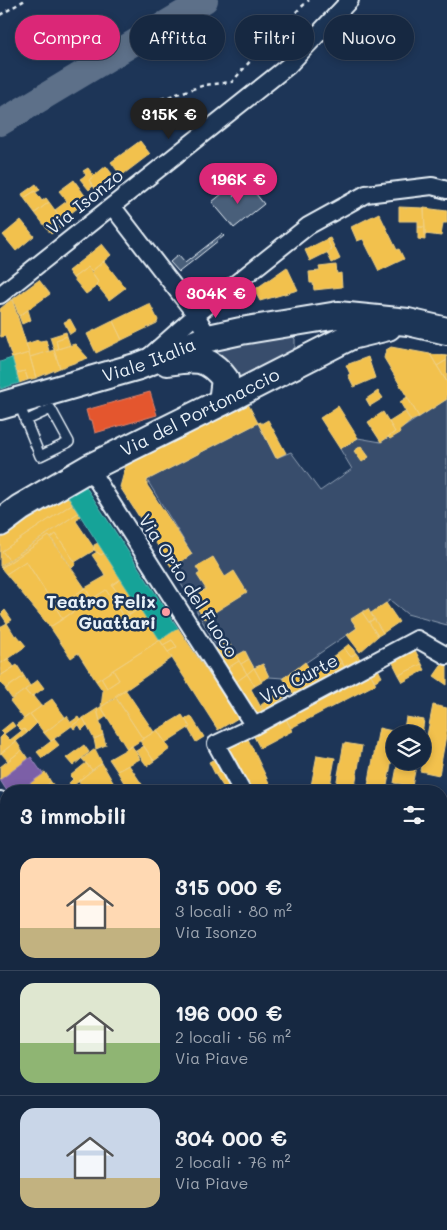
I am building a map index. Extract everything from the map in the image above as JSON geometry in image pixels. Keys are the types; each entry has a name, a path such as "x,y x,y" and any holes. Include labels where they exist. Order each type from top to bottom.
{"main road":[{"name":"Viale Italia","path":"14,409 139,366 209,338 241,331 338,315 408,322 447,331"},
{"name":"Via del Portonaccio","path":"0,523 20,508 89,468 351,336 408,322"},
{"path":"291,323 299,326 306,334 308,342 301,362"},
{"path":"139,366 194,358 216,368 224,380 222,402"}],"street":[{"name":"Via Isonzo","path":"0,295 288,66 350,0"},
{"path":"139,366 196,315 308,226 366,194 432,186 447,190"},
{"path":"112,206 196,315 209,338"},
{"name":"Via Orto del Fuoco","path":"89,468 254,726"},
{"name":"Via Curte","path":"239,785 216,744 254,726 416,639 447,656"}],"lane":[{"path":"14,409 51,409 68,442 40,456 14,409"}],"path":[{"path":"0,15 25,0"},
{"path":"160,99 205,85 232,82 280,27 310,0"}],"shaded area":[{"path":"290,333 295,339 295,347 292,351 231,385 196,354"},
{"path":"447,399 447,625 407,614 390,600 357,628 283,678 269,677 263,664 254,668 245,651 236,656 228,641 216,645 172,568 192,554 147,480 258,423 276,458 291,452 320,491 352,469 340,449 358,438 381,442"}],"building: Abitazioni":[{"path":"140,141 150,154 121,176 111,162"},
{"path":"106,166 116,179 98,193 89,180"},
{"path":"88,168 94,176 89,180 93,186 89,190 80,179 86,175 83,171"},
{"path":"74,180 88,200 62,220 55,210 67,201 59,191"},
{"path":"36,184 40,190 24,198 22,194"},
{"path":"35,191 42,201 46,198 49,202 35,213 24,198"},
{"path":"49,202 65,224 51,234 35,213"},
{"path":"399,207 424,208 425,227 418,227 418,221 399,221"},
{"path":"424,208 447,211 447,223 443,223 441,236 425,234"},
{"path":"379,213 397,250 399,249 404,259 379,271 363,239 357,241 351,227"},
{"path":"21,220 34,236 16,251 3,235"},
{"path":"418,227 425,227 425,240 418,239"},
{"path":"330,238 340,259 332,263 327,253 332,250 327,239"},
{"path":"327,239 332,250 310,261 305,250"},
{"path":"102,244 111,255 92,271 88,267 73,278 68,271"},
{"path":"104,261 125,288 109,300 96,284 98,282 92,274 92,271"},
{"path":"336,265 337,274 341,273 342,287 314,290 313,283 310,283 309,272 320,271 319,267"},
{"path":"88,267 98,282 97,286 86,294 73,278"},
{"path":"287,267 298,290 260,301 254,290"},
{"path":"39,280 50,294 19,316 13,299"},
{"path":"12,299 29,353 12,358 5,336 1,337 0,335 0,309"},
{"path":"150,304 158,320 157,323 122,340 113,321"},
{"path":"28,310 31,320 22,324 19,316"},
{"path":"70,319 76,330 70,334 64,322"},
{"path":"113,321 122,340 96,353 87,334"},
{"path":"66,332 67,336 56,340 58,349 54,350 50,337"},
{"path":"67,336 70,345 58,349 56,340"},
{"path":"38,340 46,340 49,351 30,357 26,344"},
{"path":"75,344 88,358 60,368 54,350"},
{"path":"391,347 430,354 447,382 447,399 419,417 384,358 386,350"},
{"path":"54,350 60,368 36,378 30,357"},
{"path":"29,353 36,378 28,380 25,371 17,373 12,358"},
{"path":"430,354 447,356 447,360 437,366"},
{"path":"368,357 375,378 354,387 348,375 350,374 346,365"},
{"path":"447,360 447,382 437,366"},
{"path":"25,371 28,380 19,383 17,373"},
{"path":"378,391 383,398 370,406 366,399"},
{"path":"407,397 419,417 411,421 400,402"},
{"path":"247,402 258,423 147,480 147,485 192,554 172,568 120,487 126,465"},
{"path":"338,406 358,438 340,449 320,418"},
{"path":"383,412 395,432 381,442 368,422"},
{"path":"405,412 411,421 399,431 400,433 390,439 388,437 395,432 389,422"},
{"path":"268,420 286,453 276,458 258,423 261,422 261,424"},
{"path":"361,446 369,457 362,462 354,451"},
{"path":"67,495 72,504 2,551 9,560 0,566 0,539"},
{"path":"72,504 78,513 9,560 2,551"},
{"path":"78,513 80,516 76,521 94,548 93,551 75,562 56,534 51,538 49,536 0,567"},
{"path":"56,534 76,564 72,568 51,538"},
{"path":"49,536 85,588 56,608 26,561 6,574 1,568"},
{"path":"98,543 104,553 101,555 94,550 94,545"},
{"path":"97,552 101,555 104,553 121,579 112,585 125,603 124,606 127,608 125,609 130,615 124,618 106,590 92,599 85,588 106,576 92,555"},
{"path":"213,557 225,577 234,571 247,592 204,619 191,598 206,589 197,575 200,573 196,567"},
{"path":"26,561 63,619 50,627 6,574"},
{"path":"121,579 140,608 130,615 125,609 129,604 125,603 112,585"},
{"path":"85,588 92,599 63,619 56,608"},
{"path":"106,590 132,630 147,620 160,640 96,681 78,653 71,658 50,627"},
{"path":"386,603 399,622 383,633 371,613"},
{"path":"140,608 147,620 132,630 124,618"},
{"path":"368,609 374,619 369,622 362,612"},
{"path":"5,610 12,620 7,623 1,614"},
{"path":"362,612 378,636 360,652 347,635 357,628 351,619"},
{"path":"374,619 383,633 378,636 369,622"},
{"path":"7,623 15,636 17,635 26,646 0,664 0,627"},
{"path":"178,628 238,718 218,730 168,652 177,647 172,640 163,645 160,640"},
{"path":"160,640 172,658 101,707 103,691 96,681 101,678 107,688 119,680 113,670"},
{"path":"172,640 177,647 168,652 163,645"},
{"path":"228,641 239,661 226,669 215,649"},
{"path":"349,644 356,653 351,657 344,648"},
{"path":"344,648 351,657 356,653 361,660 347,671 336,654"},
{"path":"415,650 422,664 399,675 392,661"},
{"path":"245,651 249,659 241,664 236,656"},
{"path":"336,654 342,662 332,669 327,661"},
{"path":"8,658 14,667 0,676 0,664"},
{"path":"249,659 254,668 247,674 241,664"},
{"path":"239,661 247,674 236,682 226,669"},
{"path":"327,661 339,676 331,681 321,664"},
{"path":"305,662 309,668 302,674 301,672 298,674 295,670"},
{"path":"342,662 347,671 339,676 332,669"},
{"path":"443,663 447,665 447,685 434,676"},
{"path":"263,664 269,677 261,681 254,668"},
{"path":"321,664 331,681 320,687 312,669"},
{"path":"422,664 425,670 403,682 399,675"},
{"path":"17,665 24,676 6,689 0,682 0,676"},
{"path":"254,668 262,682 255,686 247,674"},
{"path":"378,669 382,677 375,681 370,673"},
{"path":"113,670 119,680 107,688 101,678"},
{"path":"295,670 301,679 290,688 283,678"},
{"path":"312,672 320,687 308,693 301,679"},
{"path":"370,673 376,684 291,728 285,717"},
{"path":"247,674 255,686 251,689 264,713 258,718 236,682"},
{"path":"24,676 30,686 12,699 5,689"},
{"path":"301,679 308,693 297,699 290,688"},
{"path":"38,680 44,688 33,696 29,695 25,690"},
{"path":"288,685 292,691 264,713 261,705"},
{"path":"125,689 154,732 143,739 115,696"},
{"path":"25,690 41,706 24,719 10,701"},
{"path":"116,698 143,739 127,749 101,707"},
{"path":"52,699 65,717 44,733 30,714"},
{"path":"433,705 447,708 447,730 439,775 420,771 431,770 431,725 429,725"},
{"path":"101,707 107,716 100,721 97,709"},
{"path":"97,709 103,735 94,739 83,718"},
{"path":"30,714 37,723 27,733 16,725"},
{"path":"182,715 190,727 165,743 157,730"},
{"path":"67,716 71,722 78,717 80,720 51,741 44,733"},
{"path":"191,716 204,737 196,742 185,719"},
{"path":"285,717 292,731 260,748 252,733"},
{"path":"406,717 424,720 423,725 405,725"},
{"path":"83,718 87,725 82,730 79,725 74,729 72,726"},
{"path":"12,722 15,726 4,734 1,731"},
{"path":"379,728 386,730 386,770 390,770 387,785 368,785"},
{"path":"24,729 27,733 0,754 0,738 4,734 10,740"},
{"path":"157,730 170,749 154,761 140,741"},
{"path":"103,735 106,745 96,749 94,739"},
{"path":"247,737 270,785 246,785 228,746"},
{"path":"54,739 59,745 42,758 37,752"},
{"path":"16,741 22,750 8,761 1,753"},
{"path":"344,743 362,746 355,785 336,785"},
{"path":"84,745 89,752 73,766 66,758"},
{"path":"132,746 140,759 117,771 109,759"},
{"path":"144,746 154,761 147,766 136,751"},
{"path":"95,749 102,763 92,770 82,759"},
{"path":"22,750 28,759 0,780 0,767"},
{"path":"317,755 335,758 330,785 311,785"},
{"path":"218,757 224,769 215,774 209,762"},
{"path":"86,763 92,770 74,785 69,783 73,779 70,776"},
{"path":"102,763 114,784 81,785 78,781"},
{"path":"129,765 142,785 125,785 117,771"},
{"path":"224,769 234,785 222,785 215,774"},
{"path":"396,770 415,770 412,785 394,783"},
{"path":"45,772 51,782 47,785 27,785"}],"building: Negozi":[{"path":"150,392 157,415 95,433 92,420 89,421 86,410"}],"building: Uffici":[{"path":"31,757 43,774 27,785 3,785 0,780"}],"building: Pubblico":[{"path":"12,358 19,383 0,389 0,362"},
{"path":"84,484 178,628 160,640 67,495"}],"building: Altro":[{"path":"248,184 264,204 234,228 212,202 228,189 234,196"},
{"path":"222,234 224,236 179,272 170,262 178,255 185,263"}],"waterway":[{"path":"0,123 205,0"}],"place":[{"name":"Teatro Felix Guattari","path":"166,612"}]}
